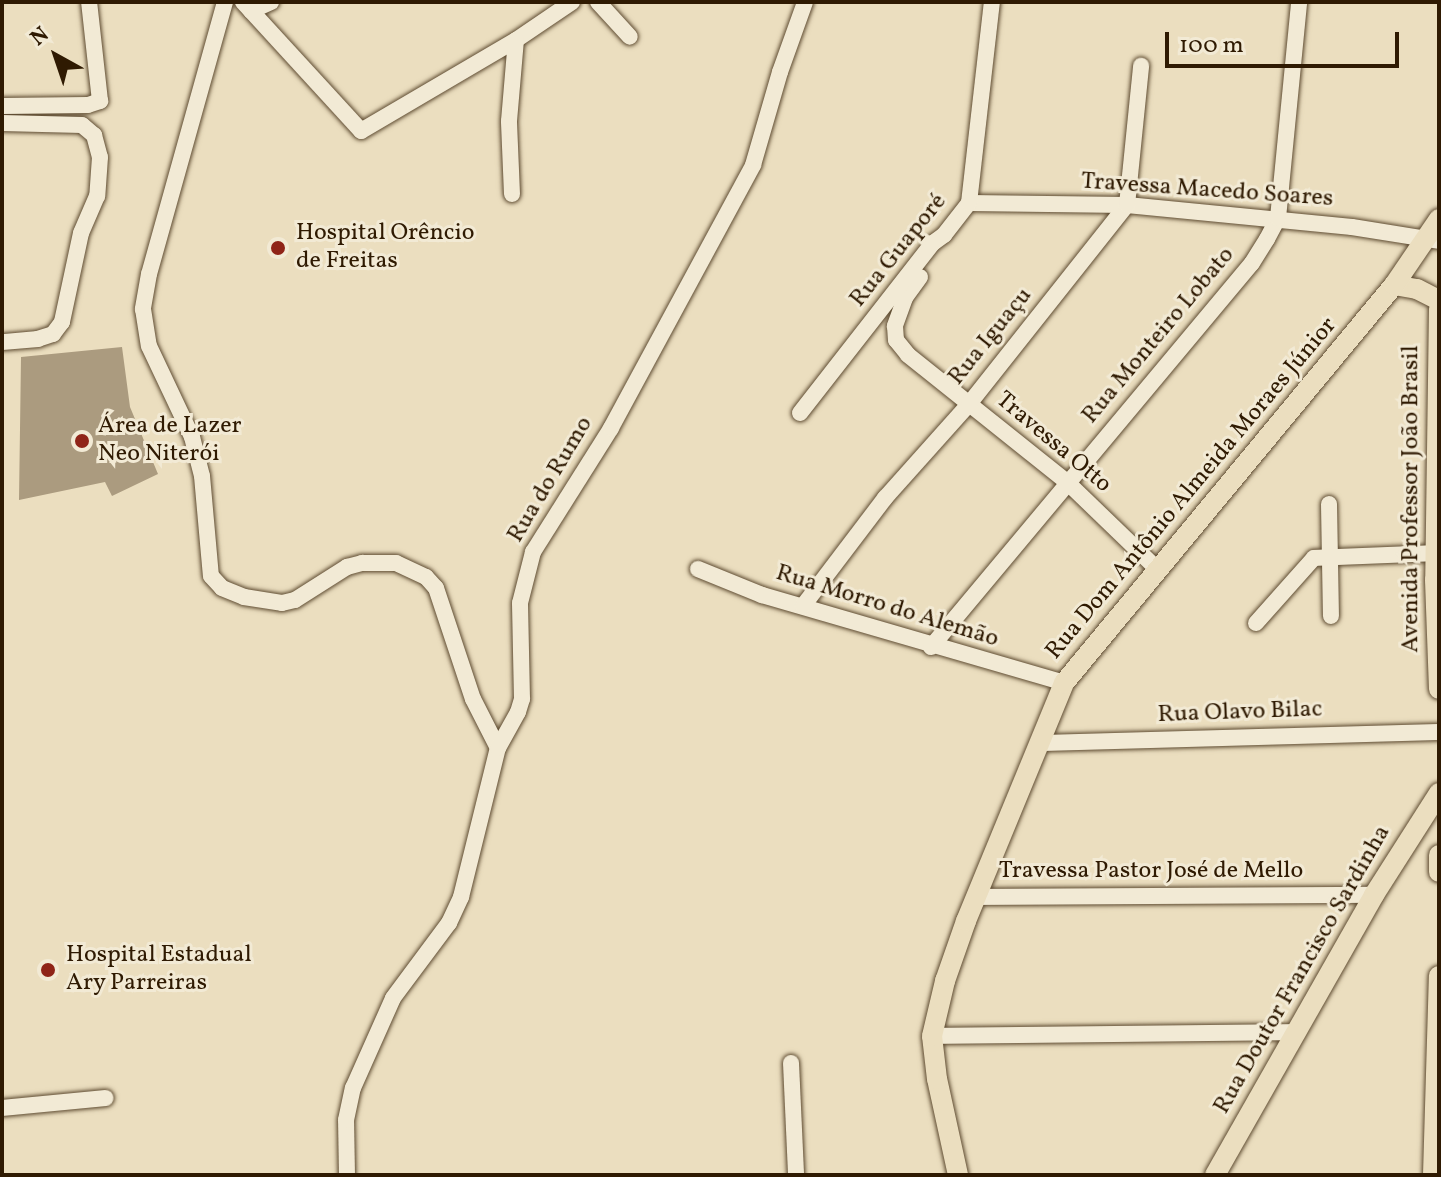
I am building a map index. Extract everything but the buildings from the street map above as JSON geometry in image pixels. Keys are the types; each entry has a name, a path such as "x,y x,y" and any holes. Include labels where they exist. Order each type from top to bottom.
{"main road":[{"name":"Rua Dom Antônio Almeida Moraes Júnior","path":"958,1175 937,1079 932,1036 945,981 976,897 1042,743 1064,683 1433,240 1439,219"},
{"path":"1394,285 1417,289 1439,300"},
{"name":"Avenida Professor João Brasil","path":"1439,309 1439,689"},
{"name":"Rua Doutor Francisco Sardinha","path":"1215,1175 1374,895 1439,793"},
{"path":"1439,855 1439,872"},
{"path":"1433,1175 1439,976"}],"street":[{"path":"2,106 88,105 100,101 89,2"},
{"path":"225,2 149,274 143,309 149,346 192,437 202,476 211,576 222,588 244,597 282,603 295,600 347,567 362,563 396,563 418,572 436,588 473,699 498,748"},
{"path":"247,6 271,2"},
{"path":"247,6 355,128 361,131 516,40 572,2"},
{"path":"598,2 630,37"},
{"name":"Rua do Rumo","path":"347,1175 346,1120 353,1088 393,998 449,923 461,897 498,748 522,699 520,603 533,552 611,428 753,165 780,72 805,2"},
{"name":"Rua Guaporé","path":"800,413 933,243 944,235 969,203 992,2"},
{"name":"Rua Monteiro Lobato","path":"931,647 1252,263 1278,218 1299,2"},
{"path":"512,194 509,121 516,40"},
{"path":"1127,205 1141,66"},
{"path":"2,123 82,125 94,135 100,157 97,196 81,233 62,322 53,334 38,339 2,342"},
{"name":"Travessa Macedo Soares","path":"969,203 1127,205 1278,218 1433,240"},
{"name":"Rua Iguaçu","path":"803,606 885,498 969,404 1127,205"},
{"name":"Travessa Otto","path":"944,235 941,248 898,313 896,340 908,355 1067,482 1158,570"},
{"path":"1329,504 1331,616"},
{"path":"1256,623 1306,563 1331,555 1437,544"},
{"name":"Rua Morro do Alemão","path":"698,569 762,595 931,647 1064,683"},
{"name":"Rua Olavo Bilac","path":"1042,743 1439,732"},
{"name":"Travessa Pastor José de Mello","path":"976,897 1374,895"},
{"path":"932,1036 1296,1032"},
{"path":"791,1063 796,1175"},
{"path":"2,1108 106,1098"}],"shaded area":[{"name":"Área de Lazer Neo Niterói","path":"122,347 130,407 158,474 112,496 105,482 19,500 21,357"}],"place":[{"name":"Hospital Orêncio de Freitas","path":"278,248"},
{"name":"Área de Lazer Neo Niterói","path":"82,441"},
{"name":"Hospital Estadual Ary Parreiras","path":"48,970"}]}
